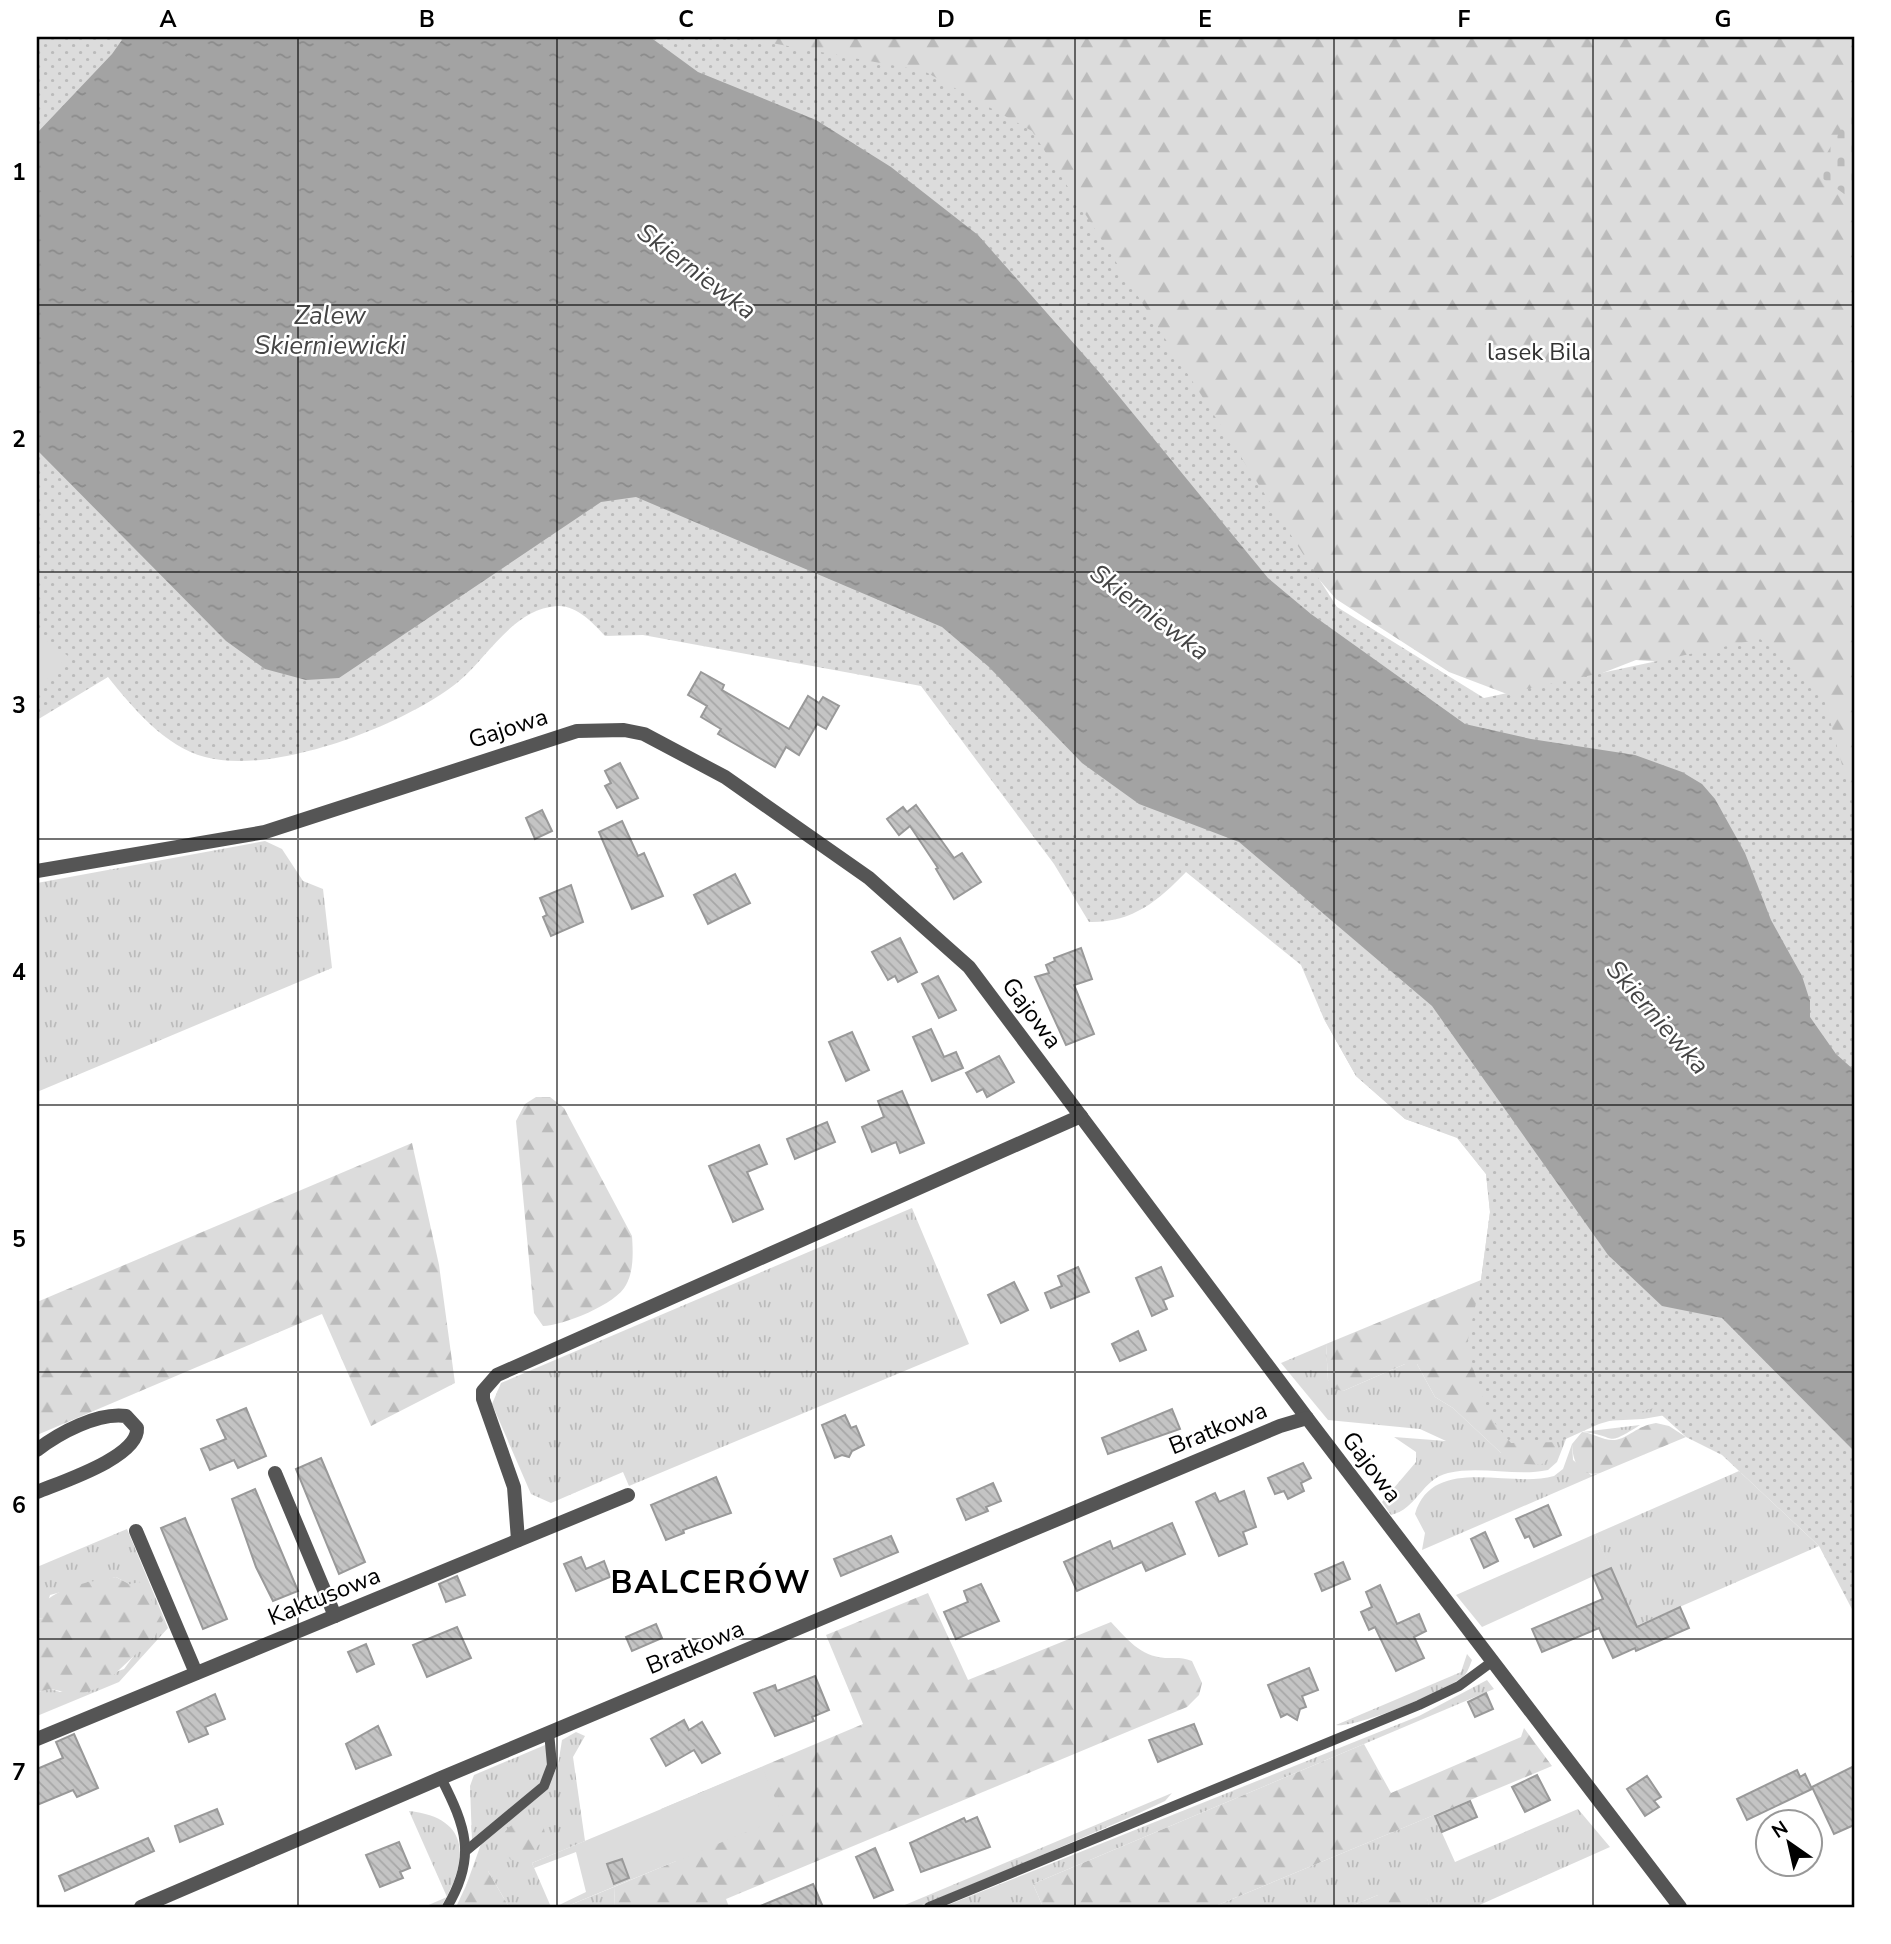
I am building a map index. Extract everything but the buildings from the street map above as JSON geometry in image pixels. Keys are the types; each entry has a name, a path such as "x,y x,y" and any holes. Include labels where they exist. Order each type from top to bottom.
{"street":[{"name":"Gajowa","path":"37,871 265,832 577,731 624,730 644,734 725,777 869,878 969,967 1307,1419 1680,1907"},
{"path":"518,1540 514,1487 483,1399 483,1391 497,1375 1081,1116"},
{"path":"37,1450 60,1435 106,1417 126,1416 138,1430 135,1442 120,1454 37,1492"},
{"name":"Bratkowa","path":"141,1907 549,1732 1269,1431 1307,1419"},
{"path":"275,1473 335,1616"},
{"name":"Kaktusowa","path":"37,1739 628,1495"},
{"path":"136,1531 197,1673"}],"lane":[{"path":"929,1907 1419,1705 1459,1686 1493,1661"},
{"path":"467,1850 544,1786 552,1765 549,1732"},
{"path":"441,1778 460,1819 467,1850 462,1877 447,1907"}],"green space":[{"name":"Zalew Skierniewicki","path":"37,37 739,37 924,71 1032,131 1337,607 1484,698 1760,639 1822,691 1854,809 1854,1613 1819,1546 1722,1455 1686,1437 1654,1408 1599,1424 1559,1442 1511,1443 1493,1421 1478,1386 1467,1344 1481,1280 1490,1212 1486,1174 1457,1138 1405,1119 1356,1076 1324,1019 1301,965 1186,872 1143,908 1118,919 1089,922 1054,864 921,686 643,635 605,636 578,612 557,606 527,615 503,635 458,682 406,715 373,730 301,753 233,761 190,752 150,724 108,677 37,720"},
{"name":"lasek Bila","path":"722,37 1854,37 1854,961 1761,670 1636,660 1528,702 1449,672 1336,599 1256,507"},
{"path":"1854,108 1854,201 1815,173"},
{"path":"37,634 68,656 37,690"},
{"path":"265,841 282,849 303,881 323,889 332,968 37,1092 37,883"},
{"path":"1306,947 1677,1413 1643,1419 1604,1421 1568,1434 1557,1462 1548,1470 1473,1470 1439,1476 1407,1507 1391,1515 1382,1502 1416,1462 1416,1452 1394,1437 1446,1441 1420,1429 1328,1420 1281,1363 1326,1344 1328,1380 1343,1391 1405,1364 1417,1364 1435,1397 1453,1408 1501,1453 1481,1280 1490,1212 1486,1174 1457,1137 1405,1119 1356,1076 1324,1019"},
{"path":"536,1097 550,1097 564,1108 632,1236 633,1248 630,1274 621,1292 588,1313 543,1326 534,1313 516,1121 525,1104"},
{"path":"412,1143 439,1265 455,1383 371,1426 322,1314 37,1435 37,1302"},
{"path":"912,1208 969,1344 629,1486 623,1472 551,1503 531,1494 492,1404 501,1383"},
{"path":"1490,1273 1557,1435 1556,1452 1541,1465 1523,1464 1501,1453 1453,1408 1435,1397 1417,1364 1405,1364 1343,1391 1334,1389 1328,1380 1326,1344 1481,1280"},
{"path":"1656,1423 1669,1426 1686,1437 1600,1473 1582,1471 1576,1463 1572,1444 1582,1432 1615,1440"},
{"path":"1640,1425 1615,1439 1582,1432"},
{"path":"1572,1444 1573,1460 1591,1475 1600,1473 1422,1550 1425,1533 1415,1514 1424,1496 1438,1485 1455,1479 1475,1477 1536,1479 1554,1476 1563,1469"},
{"path":"1739,1471 1819,1546 1636,1626 1595,1534"},
{"path":"127,1529 168,1628 119,1682 37,1716 37,1692 51,1689 60,1692 124,1669 141,1646 155,1636 129,1584 116,1577 50,1595 43,1618 37,1619 37,1567"},
{"path":"1595,1534 1611,1568 1482,1627 1456,1595"},
{"path":"116,1577 129,1584 141,1582 163,1620 155,1636 101,1687 78,1695 51,1689 37,1692 37,1619 43,1618 42,1605 66,1589"},
{"path":"928,1593 968,1680 1111,1622 1135,1646 1148,1654 1192,1661 1202,1683 1199,1695 1187,1707 726,1899 729,1907 615,1907 614,1887 676,1861 661,1809 863,1724 826,1635"},
{"path":"1467,1654 1472,1660 1465,1675 1442,1689 1381,1715 1346,1725 1336,1725 1461,1672"},
{"path":"1487,1680 1494,1689 1033,1884 1043,1907 943,1907 1419,1716"},
{"path":"1524,1728 1552,1766 1213,1907 1043,1907 1033,1884 1364,1744 1391,1793 1521,1737"},
{"path":"576,1732 585,1736 573,1757 585,1841 532,1863 551,1907 509,1907 488,1871 466,1886 481,1844 547,1789 558,1765 562,1740"},
{"path":"545,1745 549,1761 537,1787 472,1841 470,1786 474,1775"},
{"path":"762,1767 783,1817 565,1907 555,1907 586,1892 576,1852 534,1868 532,1863"},
{"path":"1172,1793 1165,1801 1005,1871 917,1907 900,1907"},
{"path":"1578,1809 1610,1847 1475,1907 1429,1907 1427,1899 1378,1895 1349,1907 1213,1907 1434,1815 1455,1862"},
{"path":"409,1811 430,1815 445,1823 454,1833 459,1845 460,1859 447,1896"},
{"path":"533,1817 543,1823 545,1834 532,1853 511,1860 503,1844 505,1831 517,1822"},
{"path":"482,1867 488,1871 509,1907 456,1907 472,1873"},
{"path":"614,1887 615,1907 565,1907"},
{"path":"1409,1889 1427,1899 1429,1907 1349,1907 1378,1895"},
{"path":"446,1897 441,1907 424,1907"}],"water":[{"name":"Zalew Skierniewicki","path":"124,37 650,37 698,72 816,120 891,167 978,235 1099,372 1268,578 1311,614 1465,724 1531,739 1635,755 1682,772 1702,784 1715,799 1745,853 1771,920 1802,976 1810,1001 1810,1017 1836,1054 1854,1070 1854,1451 1722,1318 1662,1306 1608,1255 1432,1006 1239,842 1139,804 1082,763 989,667 942,627 636,497 601,502 339,678 306,680 265,669 226,641 37,450 37,133 112,54"}],"district":[{"name":"BALCERÓW","path":"711,1582"}],"water label":[{"name":"Skierniewka","path":"697,271"},
{"name":"Skierniewka","path":"1150,612"},
{"name":"Skierniewka","path":"1658,1017"}]}
